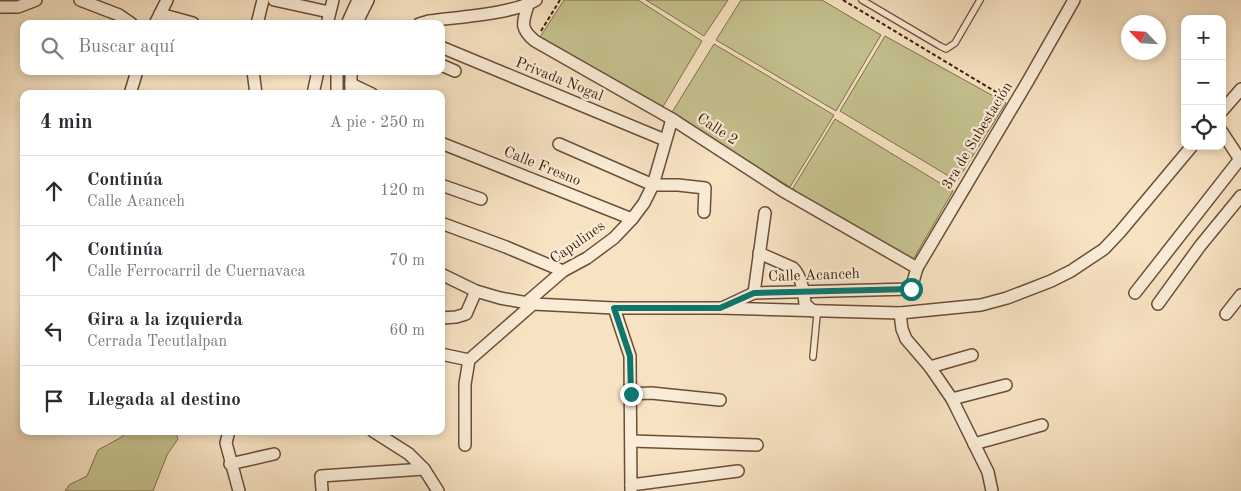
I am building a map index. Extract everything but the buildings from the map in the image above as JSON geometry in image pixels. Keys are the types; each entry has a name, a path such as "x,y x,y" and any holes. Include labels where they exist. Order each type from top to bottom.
{"street":[{"path":"0,7 18,7 36,0"},
{"path":"82,0 99,9 119,15 126,20"},
{"path":"157,19 167,0"},
{"path":"258,20 264,0"},
{"path":"274,0 328,18 333,0"},
{"path":"349,20 358,0"},
{"path":"358,20 368,0"},
{"name":"3ra de Subestación","path":"911,289 917,268 1074,0"},
{"path":"532,2 523,25 526,34 534,41"},
{"path":"429,20 511,9 532,2"},
{"name":"Calle 2","path":"534,41 672,119 783,192 917,268"},
{"name":"Privada Nogal","path":"445,49 665,140"},
{"path":"445,67 456,71"},
{"path":"131,90 136,75"},
{"path":"253,75 255,90"},
{"path":"314,90 317,75"},
{"path":"337,90 338,75"},
{"path":"351,75 351,89"},
{"path":"1226,106 1241,88"},
{"name":"Capulines","path":"469,360 563,271 586,258 614,238 632,219 644,203 653,185 672,119"},
{"path":"1134,293 1239,154 1226,137"},
{"path":"559,144 653,185 705,188 704,212"},
{"name":"Calle Fresno","path":"445,145 632,219"},
{"path":"445,276 476,291 500,298 529,303 614,308 720,308 900,314 981,305 1007,298 1051,281 1071,271 1104,249 1189,150"},
{"path":"445,186 481,199"},
{"path":"1158,304 1200,246 1241,196"},
{"path":"754,293 764,213"},
{"path":"445,224 563,271"},
{"path":"759,253 792,268 796,272 804,291 805,304 813,311"},
{"name":"Calle Acanceh","path":"720,308 754,293 911,289"},
{"path":"445,318 466,314 476,291"},
{"path":"1226,314 1241,295"},
{"path":"614,308 630,356 631,488 738,471"},
{"path":"900,314 902,329 906,339 930,367 952,399 988,472 992,491"},
{"path":"445,355 469,360 465,384 465,445"},
{"path":"930,367 972,355"},
{"path":"952,399 1006,385"},
{"path":"631,394 651,393 720,400"},
{"path":"974,444 1042,425"},
{"path":"228,435 226,443 230,464 239,491"},
{"path":"379,435 409,454 424,469 438,491"},
{"path":"631,441 757,445"},
{"path":"230,464 274,454"},
{"path":"322,490 321,476 424,469"}],"lane":[{"path":"862,0 946,49 955,43 980,0"},
{"path":"813,311 817,315 813,357"}],"path":[{"path":"534,41 560,0"},
{"path":"843,0 1015,103"}],"shaded area":[{"path":"564,0 638,0 702,41 661,110 540,37"},
{"path":"646,0 728,0 704,36"},
{"path":"741,0 822,0 881,35 836,111 716,40"},
{"path":"885,36 1006,103 957,181 840,111"},
{"path":"714,44 834,115 790,187 671,114"},
{"path":"835,119 953,191 911,263 790,193"},
{"path":"123,435 176,435 178,439 167,455 153,491 65,491 69,485 87,476 98,450"}],"route":[{"path":"631,394 630,356 614,308 720,308 754,293 911,289"}]}
